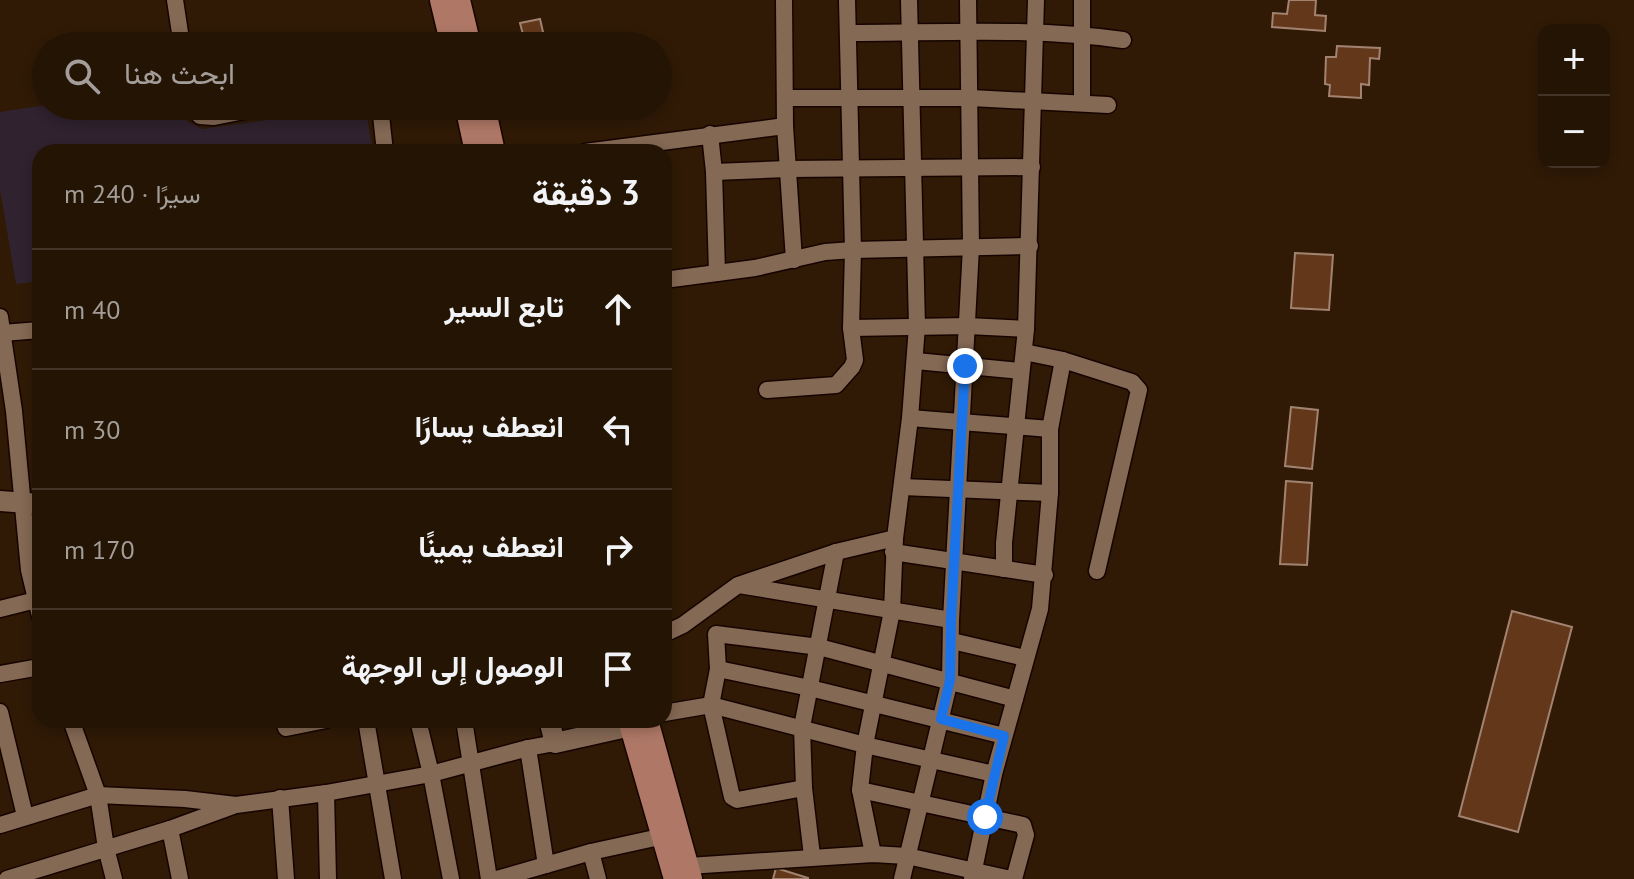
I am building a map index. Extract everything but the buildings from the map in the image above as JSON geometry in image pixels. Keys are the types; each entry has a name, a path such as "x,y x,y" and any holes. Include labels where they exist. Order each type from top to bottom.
{"main road":[{"path":"441,0 449,32"},
{"path":"459,0 467,32"},
{"path":"469,120 474,144"},
{"path":"487,120 492,144"},
{"path":"637,728 664,836 685,875"},
{"path":"638,728 685,875"}],"street":[{"path":"175,0 180,32"},
{"path":"784,0 785,126 794,260"},
{"path":"767,390 836,385 855,360 851,328 853,250 847,0"},
{"path":"873,854 860,790 865,745 892,611 894,545 916,361 909,0"},
{"path":"902,879 950,680 971,247 968,0"},
{"path":"1004,569 1026,329 1036,0"},
{"path":"1082,0 1082,103"},
{"path":"848,33 1081,34 1123,40"},
{"path":"785,98 971,98 1108,105"},
{"path":"382,120 384,144"},
{"path":"660,144 710,134 785,126"},
{"path":"710,134 717,273"},
{"path":"714,172 1032,167"},
{"path":"672,279 853,250 1030,246"},
{"path":"32,329 1,325 31,503 29,570 32,580"},
{"path":"851,328 968,326 1026,329"},
{"path":"1024,352 1063,360 1132,382 1139,390 1097,571"},
{"path":"973,874 994,774 1040,609 1050,493 1050,429 1063,360"},
{"path":"916,361 1021,371"},
{"path":"910,418 1050,429"},
{"path":"902,487 1050,493"},
{"path":"0,501 31,503"},
{"path":"672,629 738,585 836,552 894,545 955,562 1045,575"},
{"path":"812,856 804,788 802,727 836,552"},
{"path":"738,585 951,620"},
{"path":"713,604 718,669 711,705 732,797 737,800 804,788"},
{"path":"0,609 32,606"},
{"path":"716,634 819,647 1015,699"},
{"path":"952,641 1025,658"},
{"path":"0,674 32,668"},
{"path":"718,669 810,688 1004,736"},
{"path":"672,712 711,705 994,774"},
{"path":"0,712 4,744 25,816"},
{"path":"74,728 98,795 114,879"},
{"path":"367,728 393,879"},
{"path":"420,728 451,879"},
{"path":"465,728 489,879"},
{"path":"551,728 555,743"},
{"path":"7,879 36,874 236,805 431,774 613,728"},
{"path":"528,748 546,865"},
{"path":"685,875 716,866 812,856 873,854 907,856 973,874 1013,879 1026,835 1025,828 860,790"},
{"path":"326,793 328,879"},
{"path":"0,825 98,795 163,797 236,805"},
{"path":"280,798 286,879"},
{"path":"170,829 180,879"},
{"path":"497,879 591,852 664,836"},
{"path":"591,852 598,879"}],"shaded area":[{"path":"32,107 32,120 187,120 202,129 266,120 367,120 372,144 32,144 32,282 16,284 0,189 0,112"}],"route":[{"path":"965,366 950,680 941,719 1004,736 985,817"}]}
